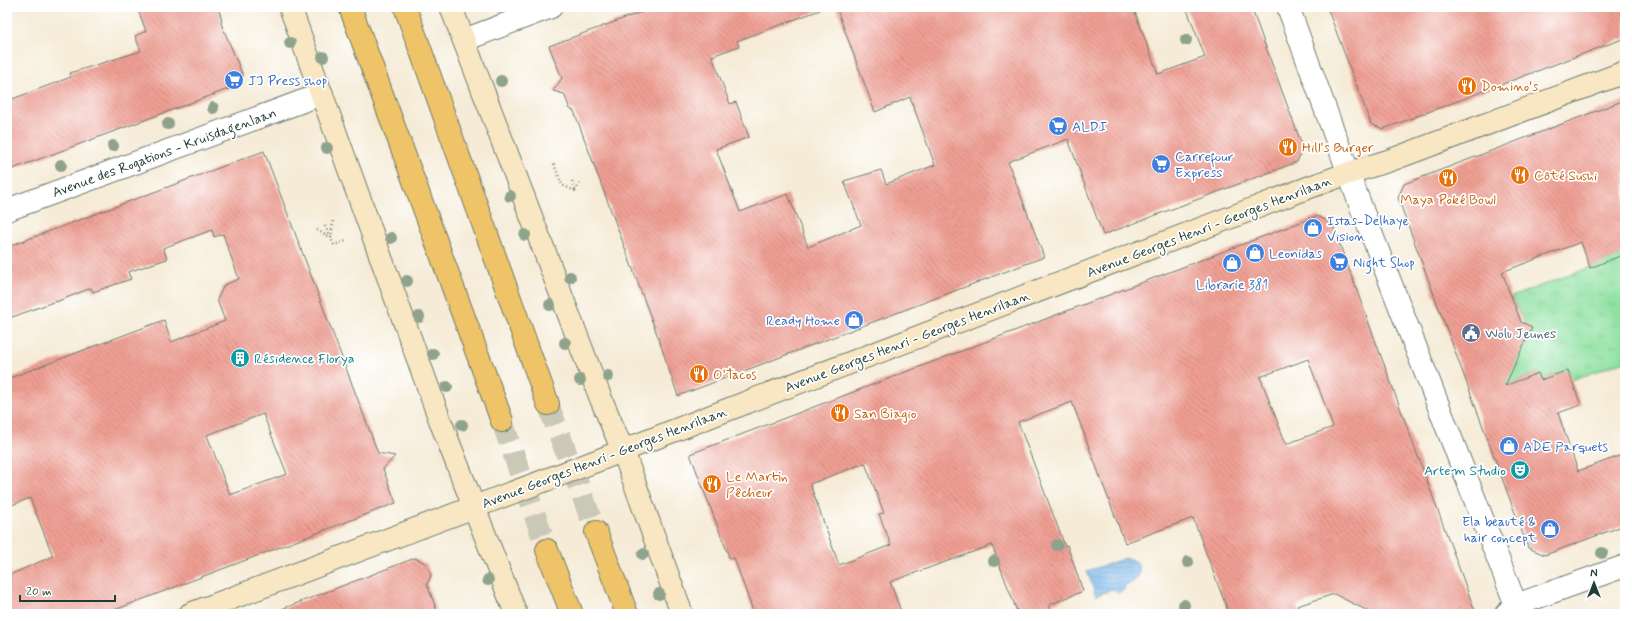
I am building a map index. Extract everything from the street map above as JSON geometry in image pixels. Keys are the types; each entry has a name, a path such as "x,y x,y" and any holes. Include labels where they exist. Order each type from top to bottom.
{"main road":[{"path":"350,7 502,421"},
{"path":"405,7 548,404"},
{"path":"596,532 627,614"},
{"path":"548,550 572,614"}],"street":[{"path":"290,7 441,423 516,614"},
{"path":"451,7 622,451 682,614"},
{"path":"464,40 551,7"},
{"path":"1288,7 1511,610 1625,566"},
{"name":"Avenue Georges Henri - Georges Henrilaan","path":"190,614 622,451 1349,173 1391,160 1625,72"},
{"name":"Avenue des Rogations - Kruisdagenlaan","path":"7,210 322,94"}],"path":[{"path":"554,164 562,185 575,191"},
{"path":"572,181 575,191"},
{"path":"575,191 581,181"},
{"path":"331,238 333,221"},
{"path":"325,226 334,245 352,239"},
{"path":"317,230 331,238"}],"green space":[{"path":"1625,254 1625,361 1572,380 1568,370 1541,380 1538,373 1472,398 1526,325 1511,297"}],"water":[{"path":"1126,558 1137,563 1139,567 1139,574 1137,578 1125,585 1124,590 1117,593 1113,589 1096,596 1087,571"}],"building":[{"path":"137,7 218,7 222,20 221,23 243,76 231,88 7,171 7,101 71,77 70,73 141,51 135,36 146,31"},
{"path":"655,7 820,7 820,10 737,41 739,46 712,56 730,104 736,102 749,137 716,149 740,212 788,194 808,247 861,225 844,181 881,170 886,184 935,165 910,97 875,112 836,7 1133,7 1158,74 1205,57 1186,7 1251,7 1303,148 1297,162 1103,235 1068,139 1008,162 1044,257 678,396 658,337 574,111 570,109 564,94 553,91 562,78 549,46"},
{"path":"1327,7 1625,7 1625,38 1383,129 1371,124"},
{"path":"1625,100 1625,254 1590,268 1581,242 1502,272 1521,322 1532,327 1505,386 1538,373 1541,380 1568,370 1581,405 1558,413 1578,471 1625,454 1625,525 1545,555 1528,548 1398,198 1404,184"},
{"path":"264,151 378,453 395,456 383,469 396,503 104,614 7,614 7,576 53,556 30,498 7,507 7,379 164,320 171,342 225,321 217,300 224,285 239,279 223,234 214,237 212,230 163,248 167,259 128,272 131,279 93,292 91,288 7,319 7,247","holes":["263,414 287,474 230,495 207,435"]},
{"path":"1317,216 1332,223 1476,614 1374,614 1334,594 1297,606 1300,614 1229,614 1193,518 1125,543 1072,402 1018,422 1065,546 1067,545 1083,591 1049,605 1053,614 1018,614 992,545 890,582 902,614 754,614 734,558 730,559 690,454","holes":["1308,359 1333,427 1286,444 1260,377","865,463 884,513 879,514 891,545 839,565 810,484"]},
{"path":"415,558 427,564 431,576 427,584 438,614 275,614 274,612"}],"tunnel":[{"path":"548,404 596,532"},
{"path":"502,421 547,550"}],"place":[{"name":"JJ Press shop","path":"234,80"},
{"name":"Domino's","path":"1467,86"},
{"name":"ALDI","path":"1058,126"},
{"name":"Hill's Burger","path":"1288,147"},
{"name":"Carrefour Express","path":"1161,164"},
{"name":"Côté Sushi","path":"1520,175"},
{"name":"Maya Poké Bowl","path":"1448,178"},
{"name":"Istas-Delhaye Vision","path":"1313,228"},
{"name":"Leonidas","path":"1255,253"},
{"name":"Night Shop","path":"1339,262"},
{"name":"Librarie 381","path":"1232,263"},
{"name":"Ready Home","path":"854,320"},
{"name":"Wolu Jeunes","path":"1471,333"},
{"name":"Résidence Florya","path":"240,358"},
{"name":"O'Tacos","path":"699,374"},
{"name":"San Biagio","path":"840,413"},
{"name":"ADE Parquets","path":"1509,446"},
{"name":"Artem Studio","path":"1520,470"},
{"name":"Le Martin Pêcheur","path":"712,484"},
{"name":"Ela beauté & hair concept","path":"1550,529"}]}
